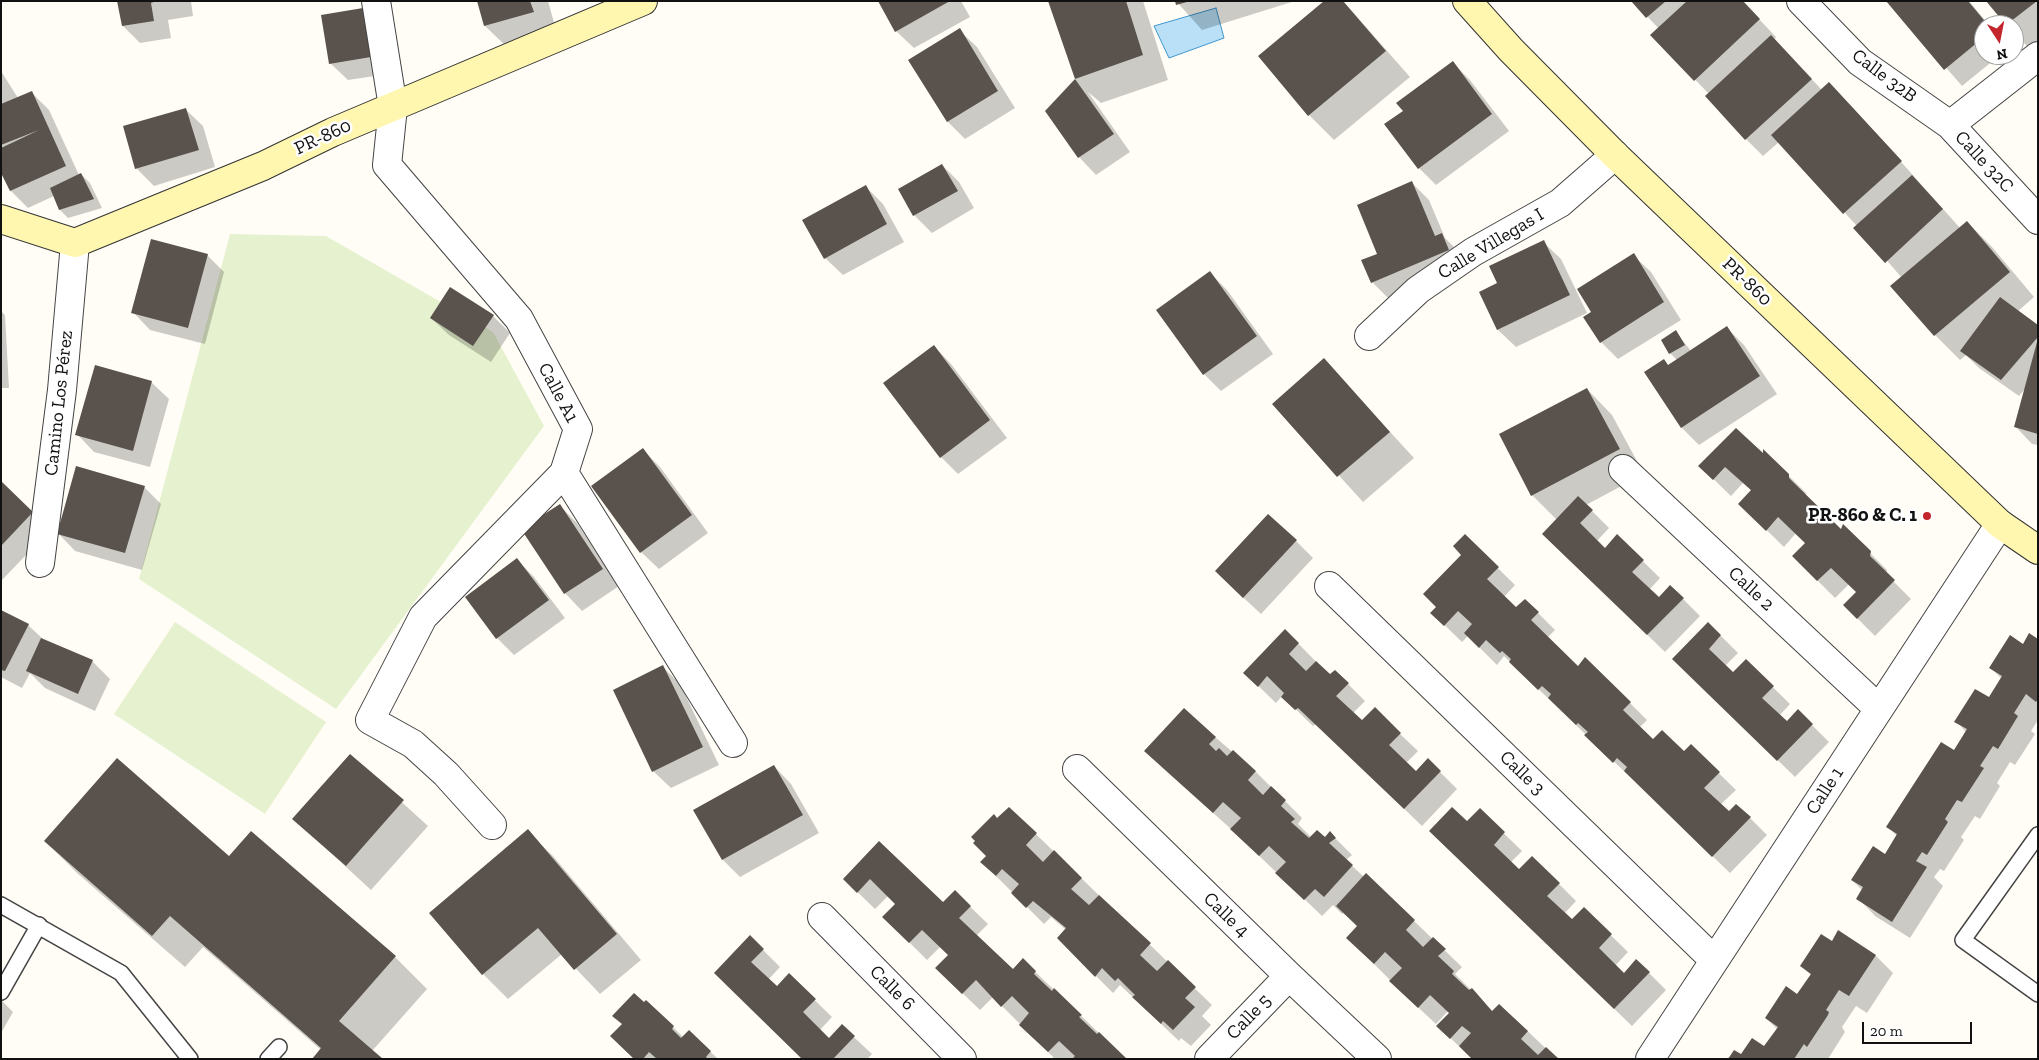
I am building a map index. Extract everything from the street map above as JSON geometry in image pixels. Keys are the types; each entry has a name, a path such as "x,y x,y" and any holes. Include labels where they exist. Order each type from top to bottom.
{"street":[{"name":"Calle A1","path":"376,1 393,107 387,164 519,319 578,429 564,474 423,617 370,720 414,744 446,774 492,825"},
{"name":"PR-860","path":"75,243 263,166 333,132 644,1"},
{"name":"PR-860","path":"1467,1 1511,50 1615,155 2000,524 2038,550"},
{"name":"Calle 32B","path":"1801,1 1860,62 1950,125"},
{"path":"1950,125 2038,56"},
{"name":"Calle 32C","path":"1950,125 2038,220"},
{"name":"Calle Villegas I","path":"1369,336 1418,290 1473,252 1560,202 1615,155"},
{"path":"1,218 75,243"},
{"name":"Camino Los Pérez","path":"40,563 62,390 75,243"},
{"name":"Calle 2","path":"1624,469 1879,708"},
{"path":"564,474 733,743"},
{"name":"Calle 1","path":"1650,1059 2000,524"},
{"name":"Calle 3","path":"1329,586 1714,960"},
{"name":"Calle 4","path":"1077,769 1288,976 1377,1059"},
{"name":"Calle 6","path":"822,917 962,1059"},
{"name":"Calle 5","path":"1209,1059 1288,976"}],"lane":[{"path":"2038,834 1963,940 2038,994"},
{"path":"1,905 121,973 190,1059"},
{"path":"1,992 39,925"},
{"path":"268,1059 279,1047"}],"green space":[{"path":"230,234 326,236 493,332 544,426 336,709 139,579"},
{"path":"175,622 326,722 265,814 114,714"}],"water":[{"path":"1216,8 1224,38 1169,58 1154,26"}],"building":[{"path":"117,1 156,1 151,3 154,21 122,26"},
{"path":"477,1 530,1 534,12 484,26"},
{"path":"878,1 950,1 895,32"},
{"path":"1048,1 1126,1 1143,55 1075,79"},
{"path":"1175,1 1187,1 1187,2 1176,5"},
{"path":"1324,1 1343,1 1386,51 1308,116 1258,56"},
{"path":"1631,1 1666,1 1646,18"},
{"path":"1687,1 1743,1 1760,19 1694,81 1650,35"},
{"path":"1886,1 1968,1 1980,15 1974,15 1974,45 1944,70"},
{"path":"1986,1 2037,1 2019,15 1998,15"},
{"path":"363,8 371,57 329,64 321,15"},
{"path":"960,28 998,91 947,122 908,60"},
{"path":"1771,35 1812,79 1745,140 1705,96"},
{"path":"1453,61 1492,114 1418,169 1384,124 1403,111 1396,103"},
{"path":"1075,79 1114,134 1078,158 1045,111"},
{"path":"1829,82 1902,161 1843,214 1771,135"},
{"path":"32,91 66,166 10,191 1,173 1,148 39,130 1,145 1,104"},
{"path":"186,108 199,150 135,169 123,126"},
{"path":"942,164 958,191 913,216 898,189"},
{"path":"81,173 94,199 59,210 50,188"},
{"path":"1912,175 1943,209 1885,263 1853,228"},
{"path":"1412,181 1435,236 1442,233 1449,250 1371,283 1361,260 1377,254 1357,205"},
{"path":"866,185 887,224 824,259 802,220"},
{"path":"1967,221 2010,272 1934,336 1890,286"},
{"path":"151,239 208,254 188,328 131,313"},
{"path":"1544,240 1570,295 1497,330 1479,292 1497,283 1489,266"},
{"path":"1634,253 1664,302 1600,343 1583,317 1591,312 1577,289"},
{"path":"1210,271 1257,336 1203,375 1156,310"},
{"path":"450,287 494,315 473,346 430,318"},
{"path":"2000,297 2038,325 2038,337 2001,380 1960,351"},
{"path":"1727,326 1760,376 1681,428 1644,372 1664,359 1668,365"},
{"path":"1676,330 1685,345 1669,354 1661,340"},
{"path":"2038,342 2038,434 2014,427"},
{"path":"934,345 990,420 940,458 883,383"},
{"path":"1324,358 1390,432 1337,477 1272,404"},
{"path":"95,365 152,381 133,451 75,435"},
{"path":"1587,388 1620,449 1531,496 1499,434"},
{"path":"1736,428 1763,453 1763,449 1789,474 1789,478 1841,529 1843,524 1871,551 1870,556 1895,580 1857,619 1843,605 1856,592 1831,568 1817,581 1792,556 1805,543 1778,517 1766,531 1738,504 1751,490 1725,467 1713,480 1698,466"},
{"path":"643,448 692,515 640,553 591,486"},
{"path":"76,466 145,486 125,553 57,534"},
{"path":"1,481 33,512 1,546"},
{"path":"1578,496 1593,510 1580,523 1605,548 1617,534 1644,560 1632,572 1659,597 1670,585 1684,598 1647,635 1542,534"},
{"path":"560,504 603,569 564,594 521,529"},
{"path":"1268,514 1297,540 1243,598 1215,571"},
{"path":"1465,534 1499,567 1487,579 1516,607 1525,599 1539,612 1531,620 1578,666 1585,657 1631,702 1623,710 1653,739 1662,730 1684,751 1691,744 1720,772 1704,788 1729,811 1736,804 1751,817 1712,857 1624,771 1627,767 1617,758 1613,763 1584,735 1588,732 1578,723 1576,725 1548,698 1551,694 1542,686 1538,690 1509,662 1511,659 1502,651 1500,653 1486,640 1479,648 1464,633 1472,624 1458,611 1444,626 1430,613 1436,607 1423,594 1461,555 1453,546"},
{"path":"517,558 549,600 496,639 465,597"},
{"path":"1,610 29,624 5,671 1,670"},
{"path":"1708,622 1721,635 1709,649 1733,672 1746,659 1774,686 1762,698 1787,721 1798,709 1813,724 1777,761 1672,659"},
{"path":"1285,629 1299,643 1289,654 1306,671 1316,661 1330,674 1335,670 1349,683 1336,696 1362,720 1375,707 1401,733 1389,745 1416,771 1428,758 1441,771 1404,809 1298,708 1295,710 1281,697 1284,693 1267,676 1258,687 1243,673"},
{"path":"2029,633 2038,639 2038,699 2036,702 2026,694 2014,713 2018,716 1998,749 1993,746 1980,766 1984,768 1962,802 1957,800 1945,819 1948,822 1927,855 1922,852 1916,861 1927,867 1892,922 1856,899 1863,887 1851,880 1873,846 1885,854 1897,834 1886,827 1941,742 1954,750 1967,729 1954,722 1975,689 1989,697 2002,676 1989,668 2010,635 2023,644"},
{"path":"41,638 93,660 78,694 26,671"},
{"path":"663,665 703,747 652,772 613,690"},
{"path":"1184,708 1216,737 1209,744 1216,751 1219,748 1227,756 1233,750 1256,771 1248,780 1263,795 1271,786 1286,800 1281,806 1295,819 1291,822 1309,838 1317,830 1325,837 1330,831 1336,838 1329,843 1353,865 1324,897 1315,889 1304,900 1275,873 1286,862 1269,846 1259,856 1230,829 1241,818 1223,802 1213,813 1144,751"},
{"path":"350,754 404,800 346,866 292,819"},
{"path":"117,758 229,856 251,831 396,956 339,1021 383,1059 312,1059 321,1048 170,916 152,936 44,841"},
{"path":"774,765 803,815 722,860 693,810"},
{"path":"1009,807 1037,833 1026,845 1043,862 1054,850 1082,878 1071,889 1089,905 1099,895 1151,943 1140,955 1157,971 1168,960 1196,987 1185,998 1195,1007 1173,1030 1163,1021 1161,1024 1132,997 1135,995 1118,978 1115,981 1102,968 1095,977 1057,938 1066,928 1033,901 1026,908 1011,893 1019,884 1002,869 996,876 980,862 986,856 973,843 975,841 971,837 994,814 997,818"},
{"path":"1452,807 1467,821 1480,808 1505,832 1494,845 1519,869 1532,856 1560,883 1547,896 1572,919 1584,907 1612,934 1599,948 1624,973 1636,959 1650,972 1614,1009 1429,831"},
{"path":"528,829 617,934 574,970 538,928 482,975 429,913"},
{"path":"879,841 943,902 955,890 971,906 959,918 1013,969 1023,958 1036,971 1034,974 1052,991 1054,988 1082,1015 1079,1017 1097,1034 1099,1032 1127,1059 1072,1059 1075,1056 1059,1041 1048,1052 1019,1025 1029,1013 1012,996 1001,1007 976,980 962,994 935,968 948,955 922,930 909,943 882,917 895,904 870,879 857,893 843,879"},
{"path":"1366,873 1415,920 1406,930 1423,947 1433,937 1446,949 1438,956 1454,971 1452,974 1469,990 1472,988 1492,1011 1499,1004 1528,1031 1521,1039 1538,1055 1546,1047 1559,1059 1472,1059 1459,1046 1471,1033 1462,1026 1450,1039 1436,1026 1449,1013 1430,995 1418,1008 1389,981 1402,968 1385,952 1374,964 1346,938 1357,926 1336,906"},
{"path":"1838,930 1876,955 1849,996 1839,990 1826,1010 1829,1012 1828,1015 1807,1047 1804,1044 1794,1059 1728,1059 1734,1050 1741,1054 1752,1038 1764,1046 1778,1027 1765,1018 1786,986 1797,994 1811,974 1800,966 1821,934 1832,941"},
{"path":"750,935 764,949 751,962 777,986 789,973 816,999 803,1012 829,1038 842,1024 855,1036 833,1059 802,1059 714,973"},
{"path":"634,993 644,1002 646,1000 674,1026 672,1029 681,1038 689,1030 711,1051 706,1057 708,1059 657,1059 649,1052 643,1059 634,1059 610,1036 622,1024 612,1016"}],"place":[{"name":"PR-860 & C. 1","path":"1927,516"}]}
